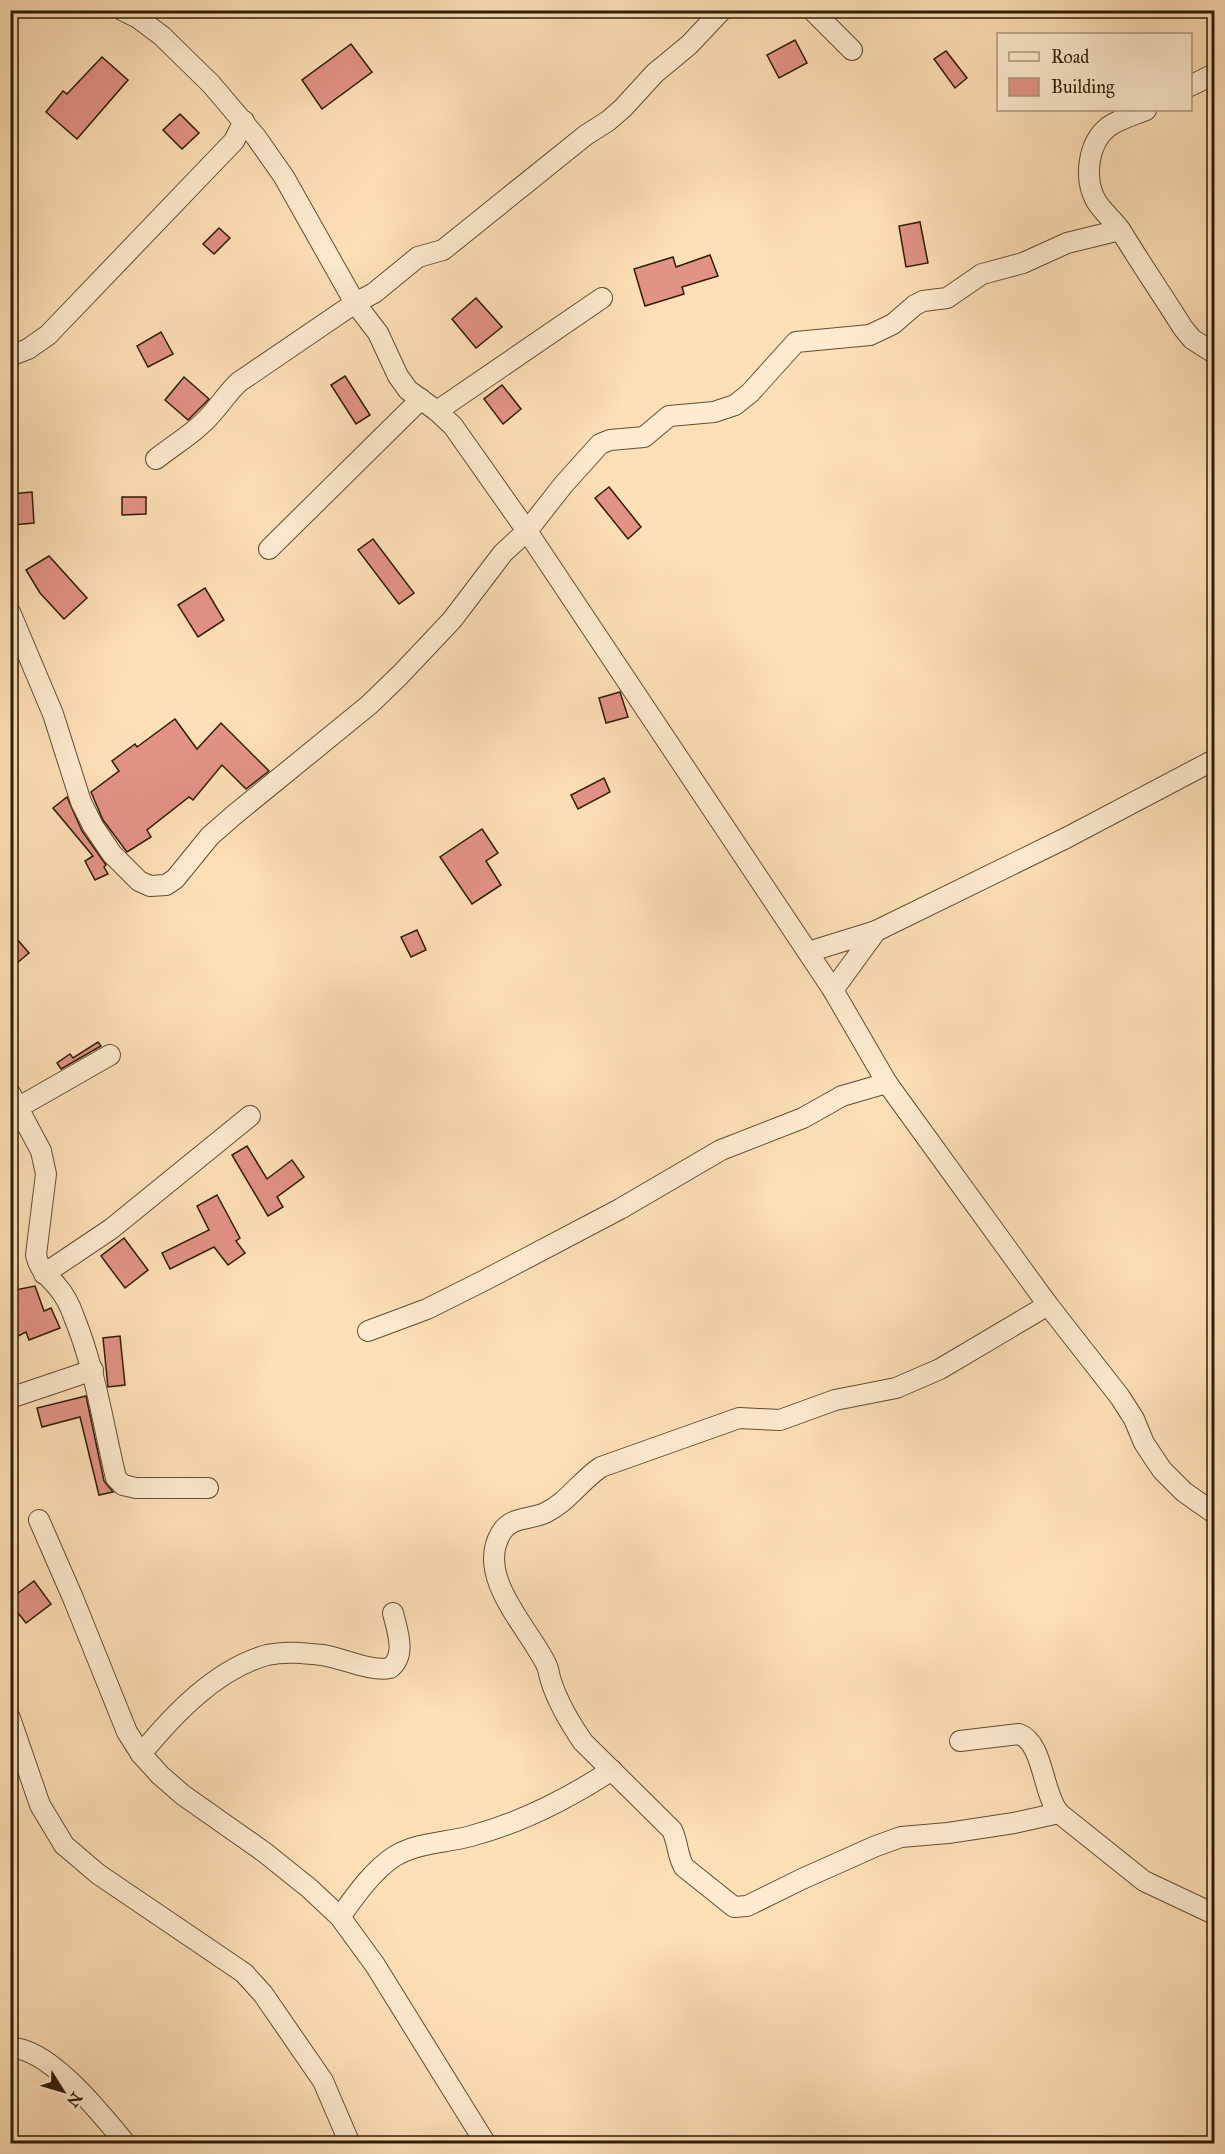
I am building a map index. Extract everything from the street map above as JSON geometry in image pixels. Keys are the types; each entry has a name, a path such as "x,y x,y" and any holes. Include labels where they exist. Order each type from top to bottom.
{"street":[{"path":"122,10 138,18 162,36 211,84 256,137 284,177 355,303 378,333 398,375 408,390 453,426 527,531 834,990 886,1083 1048,1305 1120,1397 1134,1419 1144,1443 1162,1470 1184,1492 1215,1513"},
{"path":"156,459 201,424 239,382 355,303 374,293 418,257 444,250 586,135 608,121 655,73 689,45 722,10"},
{"path":"812,10 852,51"},
{"path":"1192,86 1215,74"},
{"path":"1144,111 1109,126 1102,134 1092,153 1089,178 1091,190 1095,200 1120,230 1192,339 1215,353"},
{"path":"10,356 28,349 48,335 234,141 244,121"},
{"path":"234,141 256,137"},
{"path":"10,612 53,714 81,802 93,826 112,854 139,881 150,886 161,887 175,879 210,836 250,800 385,690 452,620 503,553 527,531 564,484 600,444 610,440 644,437 669,416 714,412 735,405 750,393 796,342 870,335 893,324 915,305 923,301 947,298 982,274 1023,263 1067,243 1120,230"},
{"path":"269,549 429,405 602,298"},
{"path":"808,952 876,931 1066,838 1214,760"},
{"path":"834,990 876,931"},
{"path":"110,1055 15,1100 41,1151 46,1174 36,1255 38,1264 65,1297 75,1317 93,1370 116,1478 123,1485 136,1488 208,1488"},
{"path":"368,1331 427,1309 494,1276 620,1209 721,1150 803,1118 842,1096 886,1083"},
{"path":"44,1274 111,1229 250,1116"},
{"path":"1048,1305 940,1369 896,1388 835,1400 780,1420 739,1418 601,1467 562,1504 543,1514 519,1519 502,1530 494,1552 495,1567 507,1600 547,1666 562,1709 575,1731 583,1742 672,1830 684,1867 734,1907 740,1908 876,1846 901,1837 948,1833 1014,1823 1059,1813"},
{"path":"10,1398 93,1370"},
{"path":"39,1520 127,1732 141,1754 183,1795 264,1852 309,1888 340,1917 375,1965 486,2144"},
{"path":"141,1754 175,1716 202,1692 239,1667 269,1655 296,1652 325,1656 376,1669 390,1668 397,1660 400,1644 393,1613"},
{"path":"10,1718 40,1805 64,1845 98,1874 216,1953 250,1979 323,2081 350,2144"},
{"path":"960,1741 1019,1734 1025,1736 1033,1746 1051,1801 1059,1813 1144,1881 1215,1914"},
{"path":"340,1917 378,1870 394,1857 425,1844 470,1837 493,1829 559,1801 612,1770"},
{"path":"10,2048 18,2048 35,2054 56,2070 99,2110 126,2144"}],"building":[{"path":"795,40 807,63 779,78 767,55"},
{"path":"351,44 372,72 322,109 302,80"},
{"path":"946,51 967,78 955,88 934,59"},
{"path":"102,57 128,80 77,139 46,112 63,91 67,94"},
{"path":"180,114 199,133 182,149 163,130"},
{"path":"920,222 928,263 906,267 899,226"},
{"path":"219,228 230,238 214,254 203,244"},
{"path":"710,255 718,276 682,287 684,294 645,306 634,269 673,257 676,267"},
{"path":"476,298 502,327 476,348 452,319"},
{"path":"161,332 173,354 148,367 137,346"},
{"path":"345,376 370,415 356,424 331,385"},
{"path":"184,377 209,399 188,420 165,400"},
{"path":"502,385 521,409 503,424 484,399"},
{"path":"609,487 641,527 628,539 595,498"},
{"path":"32,492 34,523 12,525 10,494"},
{"path":"122,497 146,497 146,514 122,515"},
{"path":"373,539 414,593 399,604 358,550"},
{"path":"49,556 87,598 64,619 40,593 26,570"},
{"path":"205,588 224,620 198,637 178,605"},
{"path":"620,692 628,717 606,723 599,698"},
{"path":"175,719 197,749 221,723 269,771 246,789 222,765 193,800 189,797 147,830 151,837 127,852 103,820 91,792 119,771 112,761 135,744 137,747"},
{"path":"604,778 610,792 578,809 571,795"},
{"path":"67,797 82,831 106,865 104,867 108,874 95,880 85,861 93,856 53,808"},
{"path":"482,829 498,853 486,861 501,885 472,904 440,857"},
{"path":"417,930 426,950 411,957 401,937"},
{"path":"10,931 29,953 10,969"},
{"path":"98,1042 101,1046 61,1069 57,1063 70,1054 73,1058"},
{"path":"247,1146 267,1179 292,1160 304,1177 277,1197 283,1207 268,1216 232,1155"},
{"path":"217,1195 240,1238 236,1241 245,1253 228,1265 214,1247 170,1269 162,1253 209,1230 197,1206"},
{"path":"124,1238 148,1270 125,1288 101,1256"},
{"path":"35,1286 44,1311 51,1308 60,1328 29,1340 26,1332 10,1340 10,1291"},
{"path":"120,1336 125,1385 108,1387 103,1338"},
{"path":"86,1396 104,1481 113,1492 99,1495 80,1417 42,1427 37,1408"},
{"path":"34,1581 51,1604 26,1623 10,1603 10,1599"}]}
